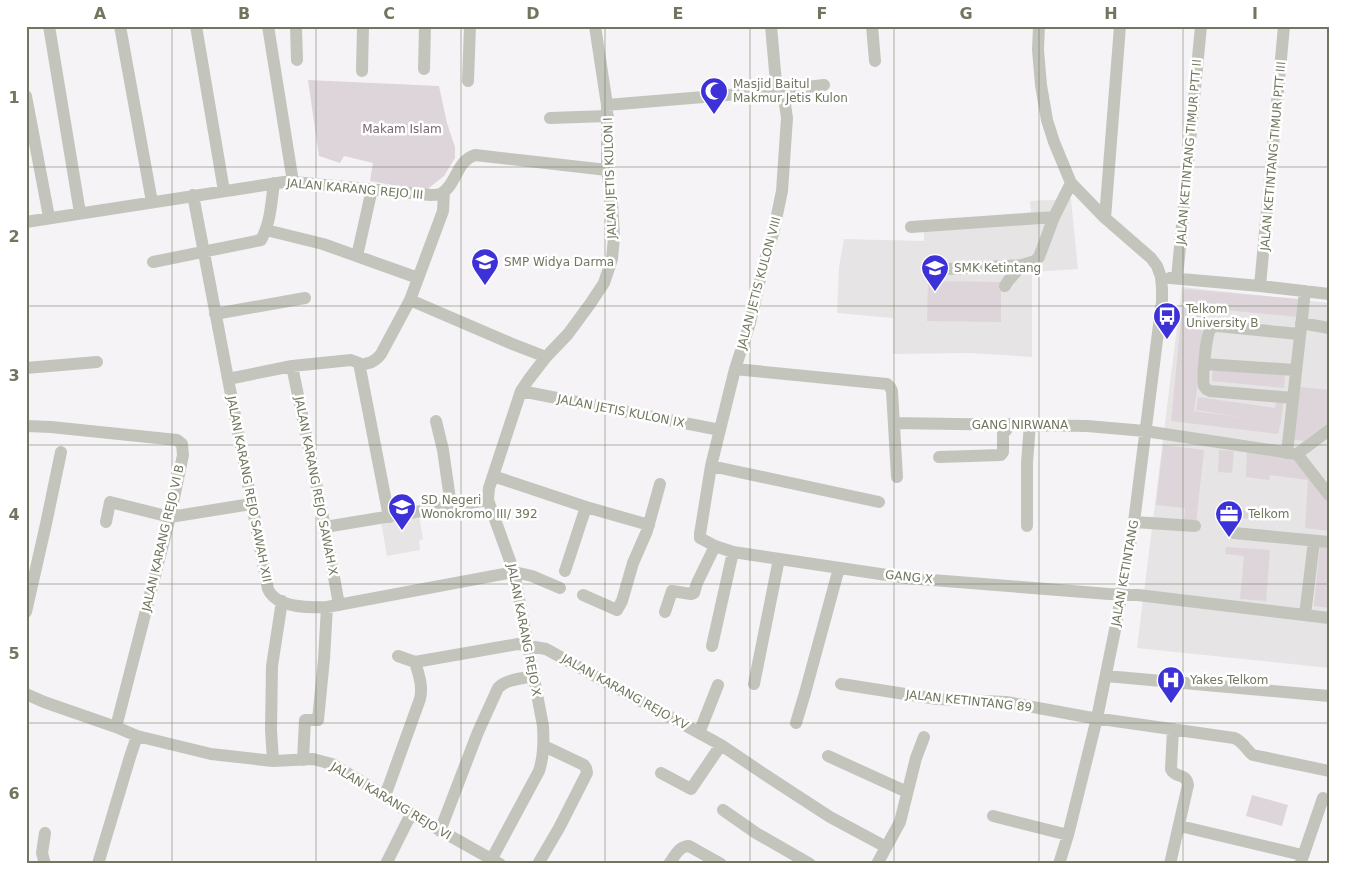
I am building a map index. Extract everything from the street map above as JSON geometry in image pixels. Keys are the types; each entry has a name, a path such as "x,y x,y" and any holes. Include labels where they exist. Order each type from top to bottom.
{"street":[{"path":"48,26 80,213"},
{"path":"120,26 152,202"},
{"path":"196,26 224,191"},
{"path":"268,26 293,182"},
{"path":"296,26 297,60"},
{"path":"362,71 363,26"},
{"path":"424,69 426,26"},
{"path":"468,81 470,26"},
{"name":"JALAN JETIS KULON I","path":"522,391 528,379 568,334 604,283 612,259 614,237 608,170 607,111 595,26"},
{"name":"JALAN JETIS KULON VIII","path":"700,538 710,466 735,369 750,323 764,262 774,234 782,191 787,118 785,104 774,73 771,26"},
{"path":"872,26 875,62"},
{"name":"JALAN KETINTANG","path":"1039,26 1038,50 1047,120 1071,183 1105,218 1157,266 1162,289 1134,522 1122,594 1097,718 1059,864"},
{"path":"1105,218 1120,26"},
{"name":"JALAN KETINTANG TIMUR PTT II","path":"1177,278 1201,26"},
{"name":"JALAN KETINTANG TIMUR PTT III","path":"1260,286 1284,26"},
{"path":"550,118 824,85"},
{"path":"26,96 49,218"},
{"path":"360,365 370,364 381,354 410,300 443,211 444,192 468,157 475,155 608,170"},
{"name":"JALAN KARANG REJO III","path":"26,222 274,183 293,182 431,195 444,192"},
{"path":"153,262 259,241 266,230 270,215 274,183"},
{"path":"948,269 1022,265 1035,261 1039,256 1054,217 1071,183"},
{"path":"358,256 372,189"},
{"name":"JALAN KARANG REJO SAWAH XII","path":"193,195 268,589 270,595 282,601"},
{"path":"911,227 1054,217"},
{"path":"266,230 323,244 418,278"},
{"path":"1005,286 1022,265"},
{"path":"1160,277 1329,294"},
{"path":"1305,291 1293,398 1292,453 1329,495"},
{"path":"215,314 305,298"},
{"path":"410,300 546,357"},
{"path":"1293,398 1210,391 1206,388 1203,384 1204,364 1209,331 1212,327 1217,326 1329,328"},
{"path":"228,380 292,366 355,360 360,365 389,517"},
{"path":"26,368 96,362"},
{"path":"1204,364 1296,370"},
{"name":"JALAN KARANG REJO SAWAH X","path":"292,366 325,527 333,606 324,659 318,720 304,720 303,760"},
{"path":"735,369 887,384 892,391 897,477"},
{"name":"JALAN JETIS KULON IX","path":"522,391 720,430"},
{"name":"JALAN KARANG REJO X","path":"494,862 538,771 544,746 543,726 514,572 488,500 492,476 522,391"},
{"path":"436,421 443,450 451,506"},
{"name":"GANG NIRWANA","path":"894,423 1087,426 1145,431 1292,453"},
{"path":"938,457 1001,455 1003,452 1003,434 1011,424"},
{"path":"1026,526 1030,424"},
{"name":"JALAN KARANG REJO VI B","path":"26,426 177,440 182,444 183,450 170,516 116,727"},
{"path":"1292,453 1329,430"},
{"path":"26,612 60,452"},
{"path":"710,466 879,502"},
{"path":"492,476 586,507 649,525"},
{"path":"583,595 617,610 622,601 633,563 649,525 660,484"},
{"path":"325,527 488,500"},
{"path":"106,522 110,502 170,516 251,504"},
{"path":"565,571 586,507"},
{"path":"1134,522 1195,526"},
{"path":"1234,533 1329,542"},
{"name":"GANG X","path":"700,538 715,546 734,552 908,578 1138,595 1329,618"},
{"path":"1304,615 1314,541"},
{"path":"665,612 672,591 693,594 715,546"},
{"path":"712,646 734,552"},
{"path":"754,684 779,559"},
{"path":"796,723 839,568"},
{"path":"273,761 272,666 282,601 312,608 333,606 514,572 532,576 560,588"},
{"name":"JALAN KARANG REJO XV","path":"415,662 518,644 546,649 721,745 830,817 883,858"},
{"path":"385,796 420,699 421,691 421,683 415,662 398,656"},
{"path":"440,831 478,732 498,688 506,682 533,676"},
{"path":"1106,676 1329,696"},
{"name":"JALAN KETINTANG 89","path":"841,684 937,699 1006,702 1097,718 1234,738 1239,740 1253,755 1329,771"},
{"path":"699,732 718,685"},
{"name":"JALAN KARANG REJO VI","path":"26,694 116,727 134,744 273,761 313,759 332,764 411,814 494,862"},
{"path":"1170,864 1188,785 1184,777 1175,774 1171,769 1173,729"},
{"path":"883,858 900,822 916,758 924,737"},
{"path":"98,864 134,744"},
{"path":"661,772 691,789 721,745"},
{"path":"538,864 587,773 584,765 544,746"},
{"path":"828,756 907,792"},
{"path":"1180,826 1301,860 1323,798"},
{"path":"723,810 756,833 810,864"},
{"path":"386,864 411,814"},
{"path":"993,816 1068,835"},
{"path":"44,864 42,852 45,832"},
{"path":"670,864 681,848 689,846 721,864"}],"shaded area":[{"name":"SMK Ketintang","path":"1071,199 1078,269 1032,272 1032,357 969,353 893,354 893,318 837,313 839,267 844,239 924,241 924,223 1031,212 1030,201"},
{"path":"1182,287 1329,303 1329,668 1137,648"},
{"name":"SD Negeri Wonokromo III/ 392","path":"419,516 423,539 419,541 420,550 387,556 381,522"}],"green space":[{"name":"Makam Islam","path":"308,80 439,86 447,123 455,147 455,158 444,176 425,191 370,181 373,163 344,156 340,163 319,156"},
{"path":"928,281 1001,282 1001,322 927,321"},
{"path":"1184,289 1300,299 1299,317 1204,308 1194,411 1245,418 1196,410 1198,397 1275,408 1277,396 1284,397 1278,434 1171,421"},
{"path":"1213,367 1285,374 1284,388 1212,381"},
{"path":"1291,386 1329,390 1329,422 1304,441 1284,438"},
{"path":"1163,445 1204,450 1196,523 1184,521 1185,508 1156,505"},
{"path":"1219,450 1234,451 1232,473 1218,472"},
{"path":"1247,452 1297,457 1329,499 1329,531 1305,528 1308,480 1270,475 1269,480 1246,477"},
{"path":"1231,509 1264,512 1263,520 1230,517"},
{"path":"1226,547 1270,550 1266,601 1240,599 1244,556 1225,554"},
{"path":"1320,547 1329,548 1329,608 1314,606"},
{"path":"1252,795 1288,805 1282,826 1246,816"}],"place":[{"name":"Masjid Baitul Makmur Jetis Kulon","path":"714,115"},
{"name":"SMP Widya Darma","path":"485,286"},
{"name":"SMK Ketintang","path":"935,292"},
{"name":"Telkom University B","path":"1167,340"},
{"name":"SD Negeri Wonokromo III/ 392","path":"402,531"},
{"name":"Telkom","path":"1229,538"},
{"name":"Yakes Telkom","path":"1171,704"}]}
